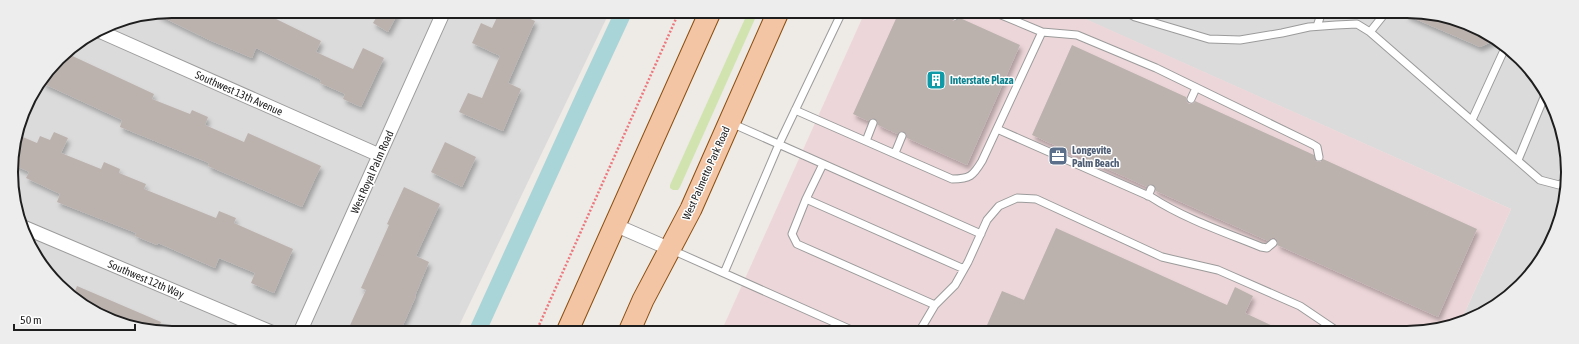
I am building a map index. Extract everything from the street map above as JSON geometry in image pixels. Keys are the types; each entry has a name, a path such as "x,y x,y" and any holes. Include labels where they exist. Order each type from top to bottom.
{"main road":[{"path":"570,326 707,18"},
{"name":"West Palmetto Park Road","path":"632,326 643,300 691,209 775,18"}],"street":[{"name":"West Royal Palm Road","path":"303,326 441,18"},
{"name":"Southwest 13th Avenue","path":"105,34 379,155"},
{"path":"615,225 670,249"},
{"name":"Southwest 12th Way","path":"29,230 257,326"}],"lane":[{"path":"724,273 779,144 839,18"},
{"path":"1008,18 1042,32 1077,35 1156,68 1312,144 1317,148 1319,157"},
{"path":"1138,18 1209,39 1240,40 1317,26 1357,24 1370,32 1540,180 1559,185 1561,184"},
{"path":"1317,26 1320,18"},
{"path":"1370,32 1381,18"},
{"path":"795,110 952,179 964,179 974,174 997,129 1042,32"},
{"path":"1472,120 1503,52"},
{"path":"1191,99 1196,88"},
{"path":"1518,160 1543,100"},
{"path":"729,122 981,234"},
{"path":"866,141 873,123"},
{"path":"997,129 1148,196 1170,209 1261,247 1267,248 1273,243"},
{"path":"895,154 902,136"},
{"path":"823,164 806,199 792,234 797,244 935,305"},
{"path":"1148,196 1151,188"},
{"path":"922,326 935,305 955,285 964,270 987,220 999,206 1017,198 1036,199 1162,257 1218,270 1300,306 1330,326"},
{"path":"806,199 964,270"},
{"path":"670,249 843,326"}],"path":[{"path":"539,326 676,18"}],"shaded area":[{"path":"162,18 607,18 459,326 162,326 132,321 104,310 86,300 70,288 56,274 44,258 26,222 19,192 18,162 23,132 34,104 44,86 56,70 70,56 86,44 122,26"},
{"path":"862,18 1083,18 1511,209 1464,315 1447,321 1427,325 724,326"},
{"path":"1082,18 1417,18 1447,23 1475,34 1493,44 1509,56 1523,70 1535,86 1545,104 1556,132 1561,162 1561,182 1553,222 1535,258 1523,274 1509,288 1493,300 1464,315 1511,209"}],"green space":[{"path":"745,18 755,18 680,187 678,190 673,190 670,188 670,185"}],"building":[{"path":"164,18 274,18 321,41 316,52 353,69 363,48 384,58 361,107 343,99 345,94 320,83 321,80 256,48 252,58 209,40"},
{"path":"376,18 395,18 388,32 373,23"},
{"path":"497,18 528,18 535,21 508,83 521,89 503,131 459,112 468,93 482,98 500,56 472,43 481,23 492,28"},
{"name":"Interstate Plaza","path":"896,18 951,18 953,21 960,18 1020,45 967,165 907,138 907,135 904,132 901,131 897,134 878,125 878,122 875,119 872,118 868,121 853,114"},
{"path":"1413,18 1427,19 1457,26 1490,42 1480,47"},
{"path":"1072,45 1186,97 1189,104 1194,103 1195,101 1314,155 1317,162 1320,162 1323,159 1477,229 1438,317 1277,245 1278,242 1275,238 1268,241 1156,191 1153,185 1150,184 1147,187 1032,135"},
{"path":"71,55 154,94 152,99 190,114 192,110 208,117 205,125 244,142 248,133 321,166 302,207 208,166 209,163 120,127 122,120 45,84 56,70"},
{"path":"54,132 68,138 61,153 101,169 104,162 120,169 119,173 146,184 144,189 216,218 219,211 236,218 234,223 293,249 274,293 251,283 255,273 219,258 215,268 158,243 157,245 135,236 136,233 57,202 60,194 26,178 29,172 18,167 22,137 37,143 40,136 50,140"},
{"path":"445,142 476,157 462,187 431,172"},
{"path":"404,187 440,204 416,256 429,262 403,326 350,326 366,290 361,288 389,225 387,224"},
{"path":"1056,228 1227,305 1235,287 1253,296 1245,313 1273,326 987,326 1002,291 1024,300"},
{"path":"77,286 161,322 160,326 152,325 122,318 86,300 75,292"}],"waterway":[{"path":"480,326 621,18"}],"place":[{"name":"Interstate Plaza","path":"936,80"},
{"name":"Longevite Palm Beach","path":"1058,156"}]}
